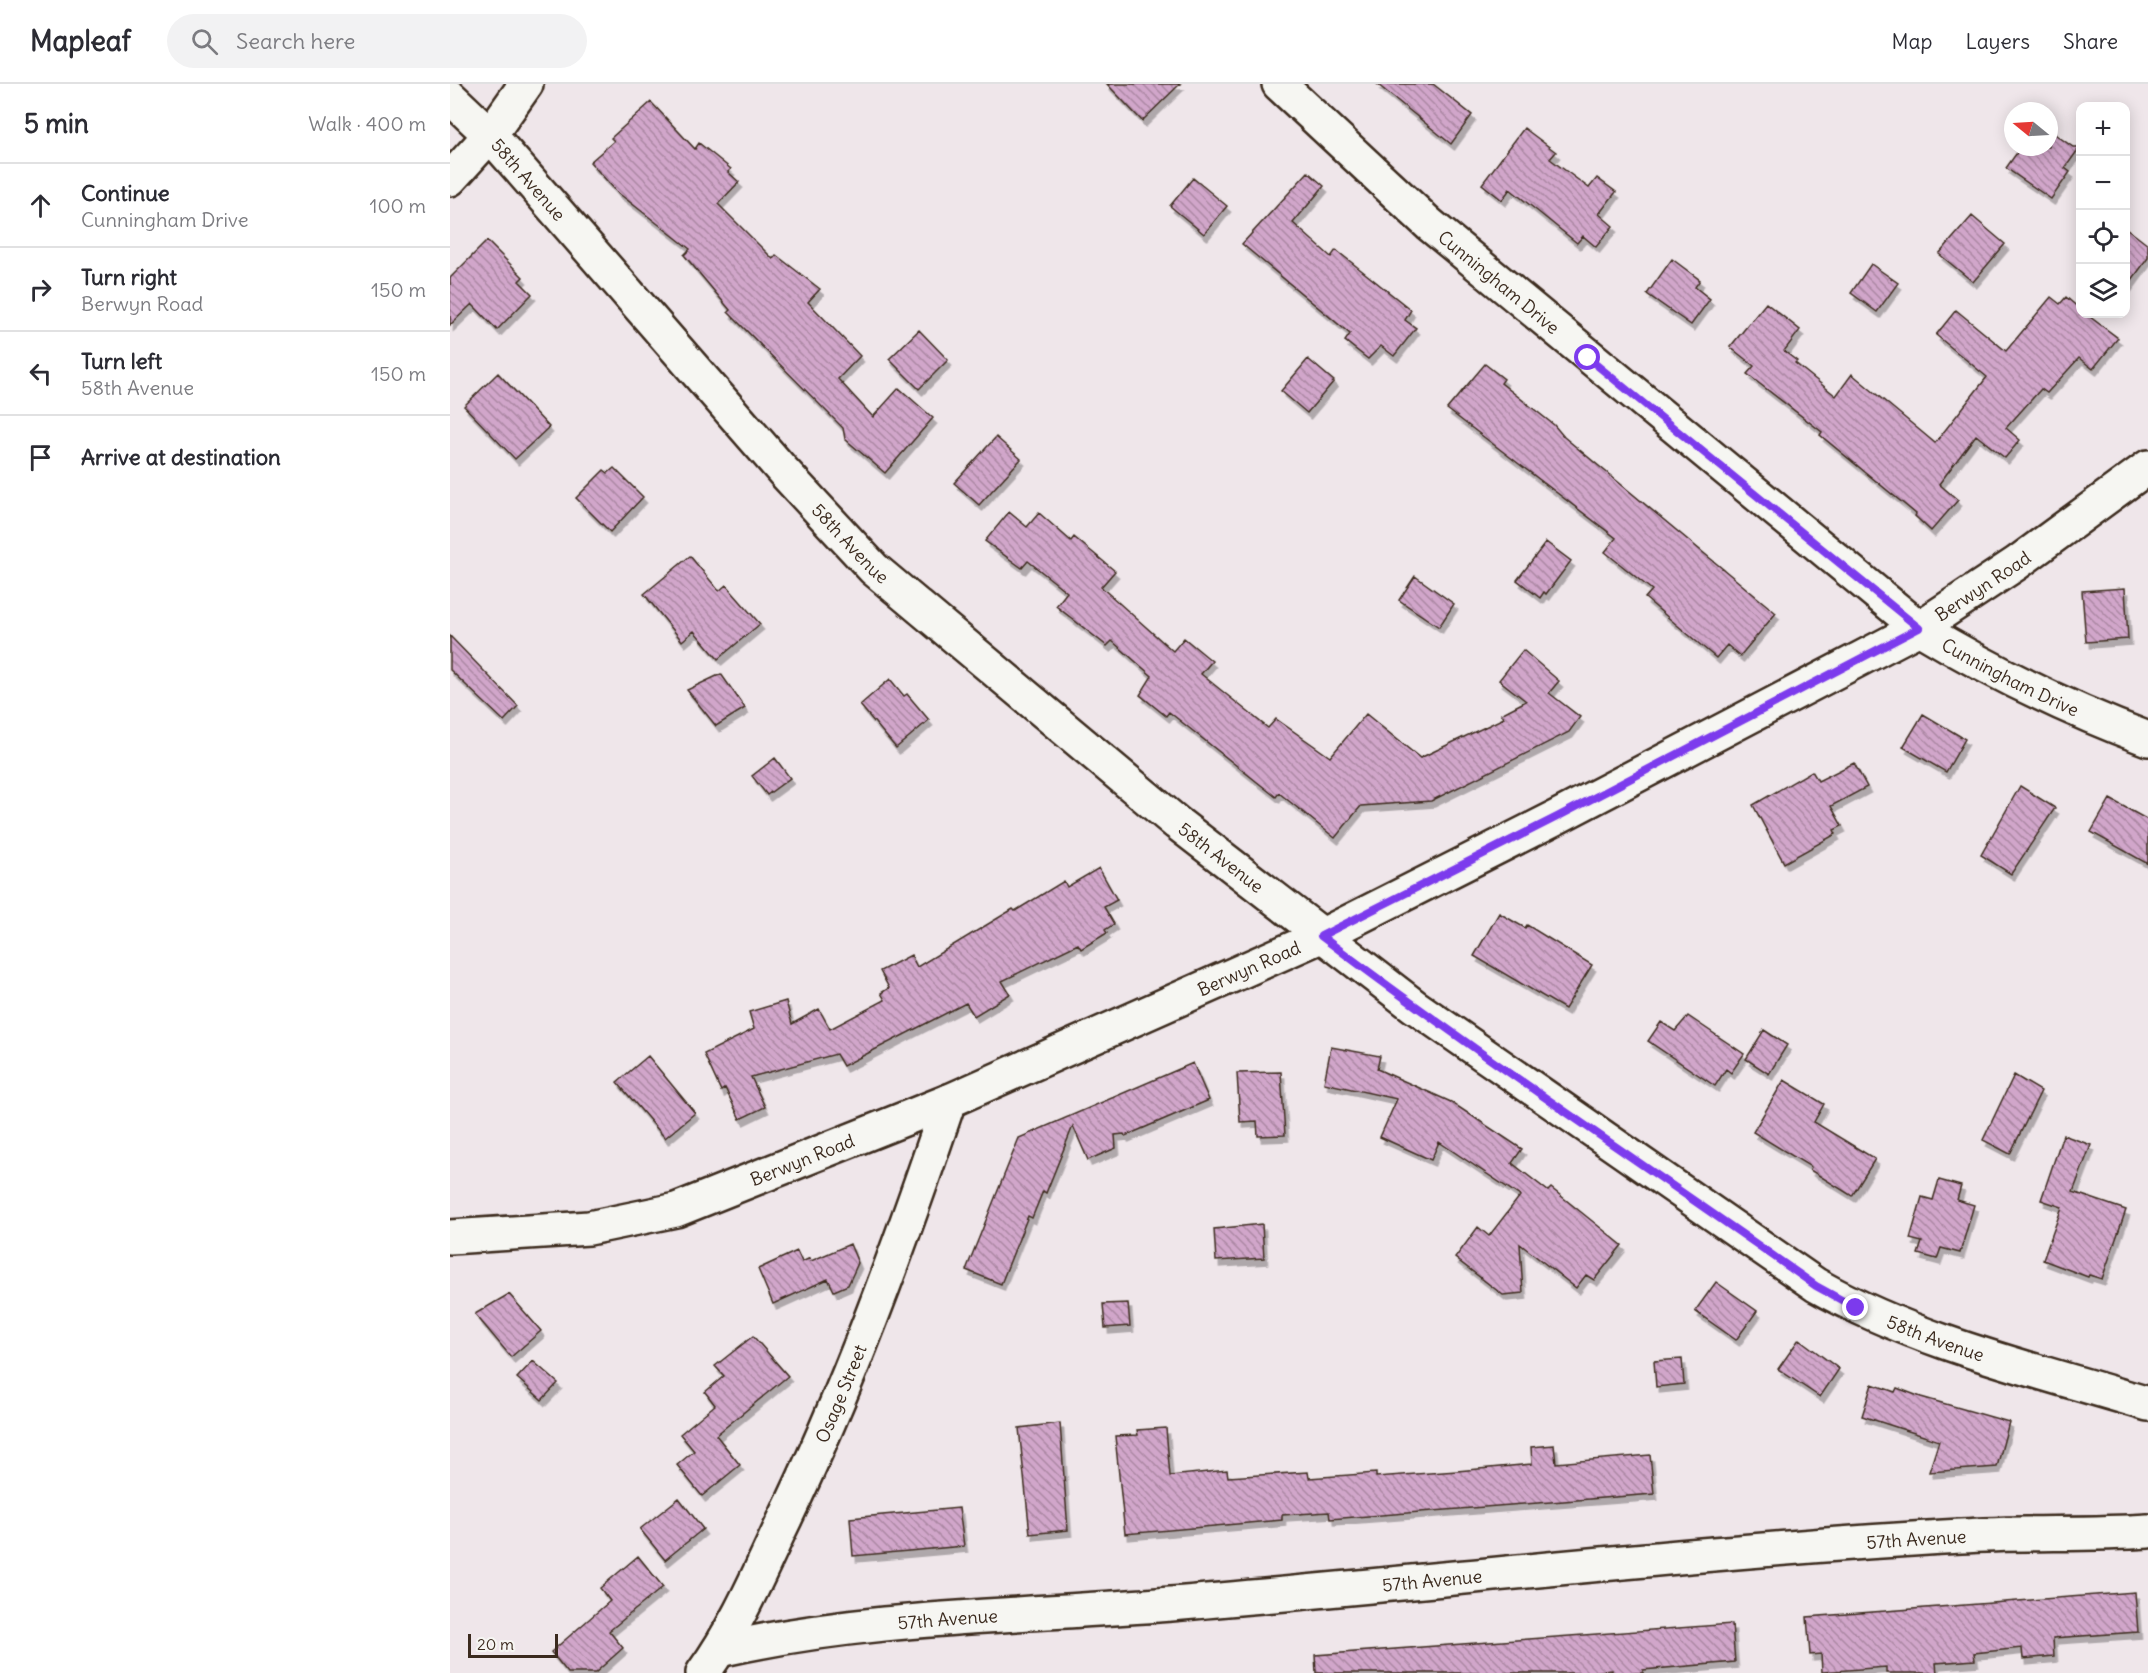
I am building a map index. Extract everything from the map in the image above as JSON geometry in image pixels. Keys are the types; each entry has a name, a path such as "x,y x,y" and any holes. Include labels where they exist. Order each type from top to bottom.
{"street":[{"path":"450,179 490,135 526,84"},
{"name":"Cunningham Drive","path":"1279,84 1429,224 1919,628 1971,659 2036,692 2148,739"},
{"name":"58th Avenue","path":"450,97 490,135 783,471 874,569 1177,824 1321,936 1414,1006 1816,1286 1886,1322 1945,1343 2148,1404"},
{"name":"Berwyn Road","path":"450,1237 589,1228 676,1210 949,1101 1321,936 1557,817 1919,628 2017,563 2148,467"},
{"name":"Osage Street","path":"711,1662 761,1569 832,1418 908,1220 949,1101"},
{"name":"57th Avenue","path":"711,1662 783,1635 849,1628 1170,1604 1678,1557 1964,1536 2148,1531"}],"building":[{"path":"1107,84 1180,84 1142,121"},
{"path":"1377,84 1433,84 1472,115 1451,144"},
{"path":"651,102 695,149 699,143 731,169 728,172 739,182 718,204 773,259 776,255 820,289 808,302 860,356 838,379 873,417 899,388 933,418 885,473 845,439 843,428 728,312 730,310 684,255 690,249 617,192 590,162 614,141 611,138"},
{"path":"1524,128 1556,152 1550,159 1589,188 1597,178 1616,192 1599,214 1613,226 1596,247 1583,236 1577,243 1510,189 1502,200 1482,184"},
{"path":"2058,136 2076,147 2076,153 2065,168 2070,172 2051,199 2006,168 2015,156 2058,156"},
{"path":"1308,172 1324,186 1293,223 1331,257 1336,250 1411,310 1405,320 1416,328 1394,356 1381,346 1368,359 1345,341 1350,334 1242,244"},
{"path":"1193,178 1227,206 1204,234 1170,206"},
{"path":"1972,216 2005,244 1973,282 1939,254"},
{"path":"2130,231 2148,245 2148,258 2130,283"},
{"path":"487,241 523,277 519,281 532,294 497,330 472,304 450,325 450,278"},
{"path":"1672,259 1700,280 1695,287 1710,299 1691,325 1647,294"},
{"path":"1871,264 1898,283 1877,312 1851,293"},
{"path":"2051,297 2060,304 2066,297 2076,306 2076,318 2091,318 2118,338 2093,369 2079,358 2047,393 2041,389 2006,428 2020,440 2005,458 1976,435 1939,484 1958,500 1931,531 1915,516 1916,514 1820,435 1822,432 1747,374 1754,366 1730,347 1766,303 1800,330 1784,351 1797,361 1795,363 1836,396 1852,374 1935,443 1987,377 1936,335 1956,310 2006,351"},
{"path":"919,330 948,360 919,389 889,359"},
{"path":"1308,359 1334,381 1307,413 1281,391"},
{"path":"1485,364 1504,379 1501,383 1554,425 1564,437 1776,613 1740,656 1727,645 1716,658 1645,598 1652,590 1605,552 1616,538 1447,409"},
{"path":"498,373 549,427 515,459 464,406"},
{"path":"996,437 1021,459 979,505 954,483"},
{"path":"614,468 643,497 610,532 576,498 604,470 608,473"},
{"path":"1009,512 1027,527 1039,513 1071,541 1074,537 1115,571 1101,587 1173,651 1184,638 1212,661 1201,674 1268,728 1276,719 1330,757 1366,714 1420,758 1504,718 1501,714 1526,701 1499,680 1523,650 1559,681 1549,693 1580,717 1569,732 1431,801 1361,806 1335,838 1279,793 1276,797 1169,712 1166,716 1140,695 1152,676 1112,641 1107,646 1056,606 1067,592 1028,561 1022,568 985,541"},
{"path":"1546,542 1571,561 1546,594 1544,592 1540,598 1517,580"},
{"path":"690,556 719,591 726,585 760,624 718,659 694,631 682,641 644,594"},
{"path":"1415,576 1454,604 1439,627 1399,600"},
{"path":"2125,588 2128,639 2086,642 2082,591"},
{"path":"450,636 518,706 504,721 450,670"},
{"path":"721,674 745,708 716,726 687,690"},
{"path":"890,679 904,696 907,694 929,720 896,748 860,705"},
{"path":"1923,714 1965,739 1946,772 1903,747"},
{"path":"775,758 790,778 767,795 752,776"},
{"path":"1854,763 1867,787 1831,806 1842,826 1834,830 1836,834 1784,863 1753,805 1812,771 1818,781"},
{"path":"2020,786 2055,808 2011,874 1981,855"},
{"path":"2110,799 2148,820 2148,864 2091,832"},
{"path":"1099,868 1117,900 1104,907 1114,924 1105,930 1107,933 1081,949 1078,944 1002,981 1010,994 974,1016 966,1003 843,1066 836,1054 751,1077 765,1107 740,1119 725,1088 721,1091 704,1054 754,1029 749,1012 786,1001 792,1024 819,1009 830,1029 885,1000 881,993 889,988 880,971 911,955 917,967 1064,881 1067,887"},
{"path":"1499,913 1525,928 1527,925 1592,965 1565,1009 1474,956"},
{"path":"1688,1016 1744,1054 1731,1073 1726,1069 1715,1086 1648,1041 1661,1022 1675,1031"},
{"path":"1764,1030 1787,1045 1769,1074 1746,1059"},
{"path":"1331,1047 1380,1056 1377,1069 1451,1102 1522,1149 1512,1163 1548,1191 1551,1188 1622,1245 1594,1280 1586,1275 1576,1288 1520,1244 1523,1293 1503,1295 1455,1258 1478,1227 1489,1236 1520,1196 1439,1142 1431,1160 1380,1137 1397,1099 1324,1083"},
{"path":"648,1056 695,1113 665,1138 617,1082"},
{"path":"1193,1063 1209,1100 1125,1136 1124,1134 1115,1135 1116,1148 1088,1160 1073,1126 1046,1193 1043,1191 1032,1218 1028,1216 1001,1284 966,1270 1019,1138"},
{"path":"1281,1072 1285,1135 1258,1136 1257,1121 1240,1122 1237,1073"},
{"path":"2014,1075 2041,1091 2010,1154 1983,1140"},
{"path":"1784,1080 1824,1104 1814,1122 1875,1159 1852,1196 1810,1170 1811,1167 1753,1132"},
{"path":"2063,1135 2091,1145 2073,1192 2126,1210 2102,1279 2089,1275 2088,1277 2043,1260 2062,1207 2041,1200"},
{"path":"1939,1180 1961,1186 1957,1200 1974,1205 1960,1253 1941,1248 1937,1259 1918,1254 1922,1242 1910,1239 1922,1197 1933,1200"},
{"path":"1262,1224 1264,1258 1216,1261 1214,1229"},
{"path":"850,1244 858,1263 848,1285 834,1291 828,1279 773,1304 758,1269 797,1251 802,1262 810,1258 811,1261"},
{"path":"1716,1282 1757,1311 1736,1340 1695,1311"},
{"path":"509,1294 541,1331 511,1357 475,1314"},
{"path":"1128,1303 1130,1326 1105,1328 1103,1304"},
{"path":"753,1336 788,1376 716,1435 740,1465 702,1496 677,1465 694,1451 680,1434 715,1405 705,1392 724,1376 715,1366"},
{"path":"1799,1339 1839,1369 1820,1397 1778,1369"},
{"path":"1682,1359 1684,1384 1656,1387 1654,1361"},
{"path":"533,1361 558,1383 542,1400 517,1378"},
{"path":"1872,1384 1895,1392 1897,1388 2009,1422 1997,1467 1929,1472 1939,1441 1862,1416"},
{"path":"1060,1423 1068,1530 1030,1534 1019,1428"},
{"path":"1166,1428 1170,1476 1227,1470 1228,1477 1308,1472 1309,1478 1376,1473 1376,1477 1457,1471 1532,1464 1531,1447 1554,1445 1556,1463 1650,1455 1654,1494 1330,1519 1329,1512 1282,1515 1282,1520 1125,1534 1115,1436 1138,1435 1137,1430"},
{"path":"679,1498 703,1529 665,1560 640,1529"},
{"path":"959,1508 964,1546 853,1556 850,1518"},
{"path":"638,1556 663,1587 609,1631 623,1648 595,1673 568,1673 551,1652 610,1601 600,1588"},
{"path":"2135,1592 2138,1632 2053,1638 2054,1656 2023,1659 2022,1648 1974,1653 1975,1660 1936,1663 1937,1673 1886,1673 1886,1667 1822,1672 1821,1654 1810,1655 1807,1617"},
{"path":"1732,1624 1735,1662 1643,1670 1643,1673 1612,1673 1612,1670 1581,1673 1316,1673 1315,1655"}],"route":[{"path":"1588,358 1919,628 1557,817 1321,936 1414,1006 1816,1286 1856,1308"}]}
